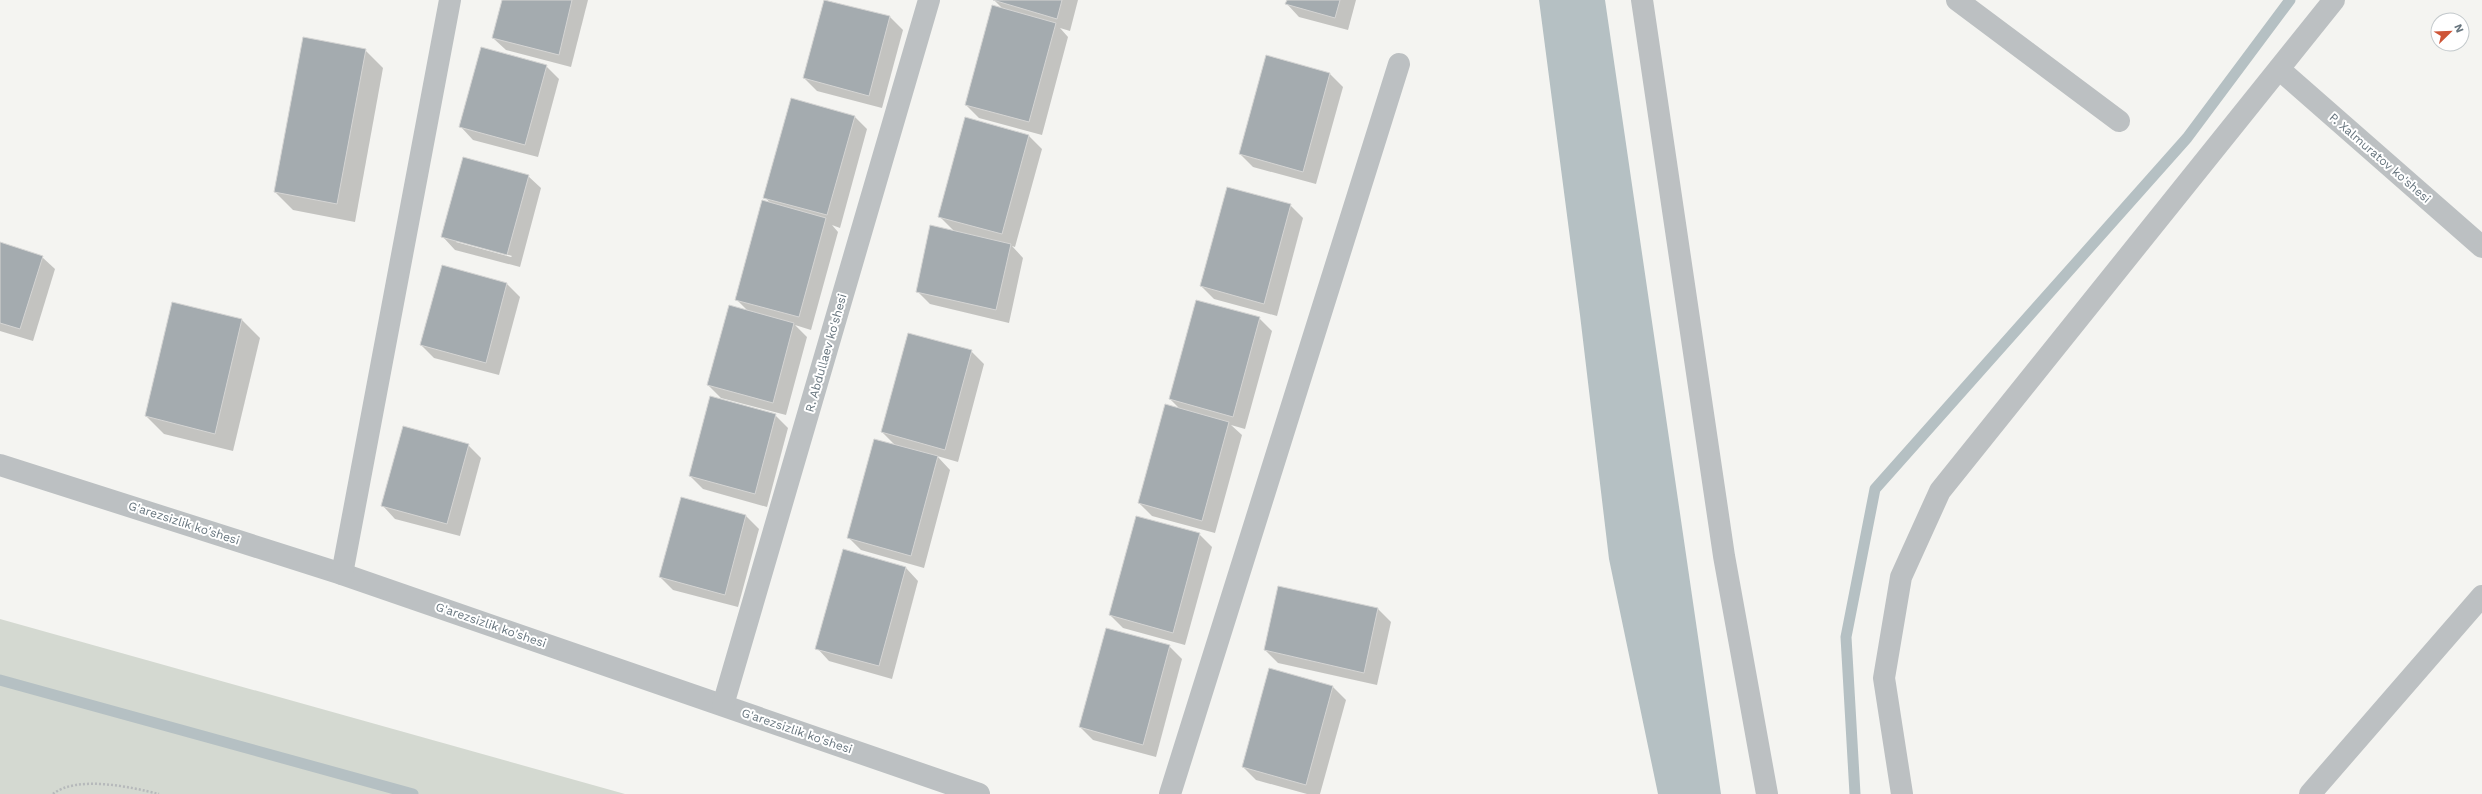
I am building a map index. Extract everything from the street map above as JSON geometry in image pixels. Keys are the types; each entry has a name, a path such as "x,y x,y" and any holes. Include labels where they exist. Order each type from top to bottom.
{"street":[{"path":"342,574 450,0"},
{"name":"R. Abdullaev ko'shesi","path":"723,706 929,0"},
{"path":"1642,0 1724,556 1767,794"},
{"path":"1957,0 2119,121"},
{"path":"1902,794 1884,678 1901,578 1940,491 2334,0"},
{"path":"1170,794 1399,64"},
{"name":"P. Xalmuratov ko'shesi","path":"2278,70 2482,248"},
{"name":"G'arezsizlik ko'shesi","path":"0,465 342,574 979,794"},
{"path":"2310,794 2482,596"}],"path":[{"path":"52,794 57,790 91,783 135,788 159,794"}],"shaded area":[{"path":"1539,0 1605,0 1721,794 1658,794 1609,559 1580,315"},
{"path":"0,619 625,794 0,794"}],"building":[{"path":"502,0 572,0 559,55 492,38"},
{"path":"824,0 890,16 869,96 803,78"},
{"path":"993,0 1062,0 1057,19"},
{"path":"1287,0 1340,0 1335,18 1285,4"},
{"path":"992,5 1056,23 1029,122 965,105"},
{"path":"303,37 366,49 337,204 274,192"},
{"path":"481,47 547,65 525,145 459,127"},
{"path":"1266,55 1330,73 1303,172 1239,154"},
{"path":"791,98 855,116 827,215 763,198"},
{"path":"965,117 1029,135 1002,234 938,217"},
{"path":"463,157 529,175 507,255 441,237"},
{"path":"1227,187 1291,204 1264,304 1200,286"},
{"path":"762,200 826,218 799,317 735,300"},
{"path":"930,225 1011,244 996,310 916,292"},
{"path":"0,242 43,256 20,329 0,323"},
{"path":"442,265 507,283 486,363 420,345"},
{"path":"1196,300 1260,317 1233,417 1169,399"},
{"path":"172,302 242,319 215,434 145,416"},
{"path":"729,305 794,323 773,403 707,385"},
{"path":"908,333 972,350 945,450 881,432"},
{"path":"710,396 776,414 755,494 689,476"},
{"path":"1165,404 1229,422 1202,521 1138,503"},
{"path":"403,426 469,444 447,524 381,506"},
{"path":"874,439 938,456 911,556 847,538"},
{"path":"681,497 746,515 725,595 659,577"},
{"path":"1136,516 1200,533 1173,633 1109,615"},
{"path":"843,549 906,567 879,666 815,649"},
{"path":"1278,586 1378,608 1364,673 1264,650"},
{"path":"1106,628 1170,645 1143,745 1079,727"},
{"path":"1269,668 1333,686 1306,785 1242,767"}],"waterway":[{"path":"1855,794 1846,637 1875,489 2187,138 2290,0"},
{"path":"0,680 413,794"}]}
